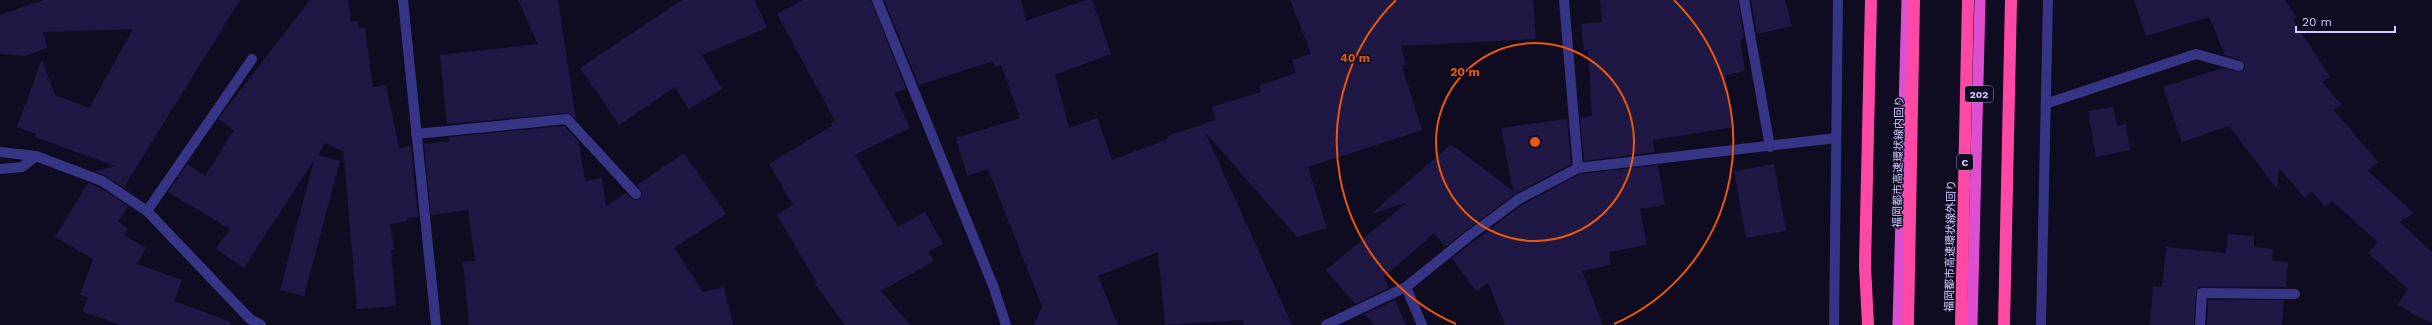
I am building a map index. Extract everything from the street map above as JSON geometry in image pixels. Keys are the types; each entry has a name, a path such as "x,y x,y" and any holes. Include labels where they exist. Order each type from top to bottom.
{"highway":[{"path":"1868,325 1866,266 1871,0"},
{"path":"1898,325 1904,175 1907,0"},
{"name":"福岡都市高速環状線内回り","path":"1908,325 1914,0"},
{"name":"福岡都市高速環状線外回り","path":"1961,325 1968,0"},
{"name":"202","path":"1972,325 1977,188 1980,0"},
{"path":"2004,325 2011,0"}],"street":[{"path":"403,0 436,325"},
{"path":"877,0 994,288 1006,325"},
{"path":"1564,0 1578,168"},
{"path":"1744,0 1770,147"},
{"path":"1834,325 1838,0"},
{"path":"2041,325 2048,103 2048,0"},
{"path":"2048,103 2196,54 2239,66"},
{"path":"147,211 252,59"},
{"path":"416,134 567,119 636,194"},
{"path":"1326,325 1406,287 1469,236 1519,199 1578,168 1770,147 1836,138"},
{"path":"0,152 36,156 102,181 147,211 250,319 261,325"},
{"path":"0,169 22,167 36,156"},
{"path":"1406,287 1422,325"},
{"path":"2200,325 2202,293 2295,294"}],"building":[{"path":"44,0 240,0 124,187 136,196 106,176 95,171 115,166 35,137 36,134 17,127 42,59 55,95 89,108 133,29 43,32 47,48 25,56 0,54 0,15"},
{"path":"310,0 348,0 351,22 357,21 359,28 365,28 373,87 386,85 399,148 411,146 418,217 407,218 408,221 390,224 394,249 391,249 396,306 357,309 343,146 342,151 325,143 318,155 340,161 304,296 280,290 314,160 244,268 216,249 230,229 168,192 187,164 205,176 234,130 218,119"},
{"path":"518,0 558,0 576,119 566,113 447,124 440,55 538,44"},
{"path":"682,0 755,0 767,28 702,55 722,89 689,109 675,87 619,125 580,68"},
{"path":"803,0 871,0 906,89 894,93 910,128 855,155 898,227 925,212 943,244 928,252 934,261 881,291 910,325 845,325 815,284 817,283 777,215 793,205 769,164 832,126 831,123 835,121 777,14"},
{"path":"884,0 1021,0 1026,21 1086,0 1092,0 1111,54 1055,75 1069,128 1097,118 1112,160 1168,139 1167,136 1216,120 1212,107 1261,92 1259,85 1296,73 1292,60 1311,54 1290,0 1533,0 1536,39 1401,46 1406,65 1402,66 1422,130 1308,167 1327,228 1297,237 1205,132 1292,325 1244,325 1242,320 1165,325 1158,252 1098,276 1118,325 1034,325 1042,306 988,169 967,176 956,138 1020,118 1001,65 995,67 993,61 919,85"},
{"path":"1600,0 1738,0 1744,38 1740,39 1745,71 1726,75 1734,127 1653,140 1655,152 1584,161 1580,118 1592,116 1588,50 1584,51 1581,24 1602,22"},
{"path":"1751,0 1785,0 1792,26 1757,34"},
{"path":"2134,0 2285,0 2297,18 2293,20 2330,77 2322,82 2341,104 2334,110 2378,162 2368,171 2414,213 2400,222 2432,252 2432,323 2413,314 2398,304 2408,289 2368,253 2378,242 2332,201 2325,207 2312,191 2305,198 2279,168 2277,189 2229,126 2182,142 2163,87 2222,68 2241,72 2245,68 2245,64 2241,60 2225,55 2209,17 2146,36"},
{"path":"2113,107 2117,126 2126,124 2130,150 2096,157 2088,111"},
{"path":"1567,119 1571,164 1515,194 1445,247 1434,233 1384,277 1389,288 1355,304 1326,270 1406,203 1371,214 1451,144 1513,191 1501,128"},
{"path":"564,126 579,142 585,181 602,178 606,206 626,193 634,200 640,199 642,192 637,185 684,153 726,214 674,248 703,292 724,287 733,325 469,325 463,262 475,261 468,210 431,215 424,144 449,141 449,137"},
{"path":"1774,164 1786,231 1746,238 1734,171"},
{"path":"1658,165 1665,205 1640,209 1647,245 1609,252 1611,265 1582,271 1603,325 1505,325 1488,283 1476,291 1452,258 1522,205 1580,174"},
{"path":"88,183 99,187 128,206 118,222 128,228 124,235 146,248 137,264 182,280 174,301 231,322 231,325 120,325 82,311 88,297 80,295 93,259 55,237"},
{"path":"2228,234 2254,236 2254,247 2273,249 2272,261 2288,262 2286,287 2199,287 2196,293 2194,325 2150,325 2153,286 2162,287 2166,247 2226,253"},
{"path":"1395,300 1406,325 1374,325 1364,314"},
{"path":"2208,300 2284,300 2282,325 2207,325"}]}
